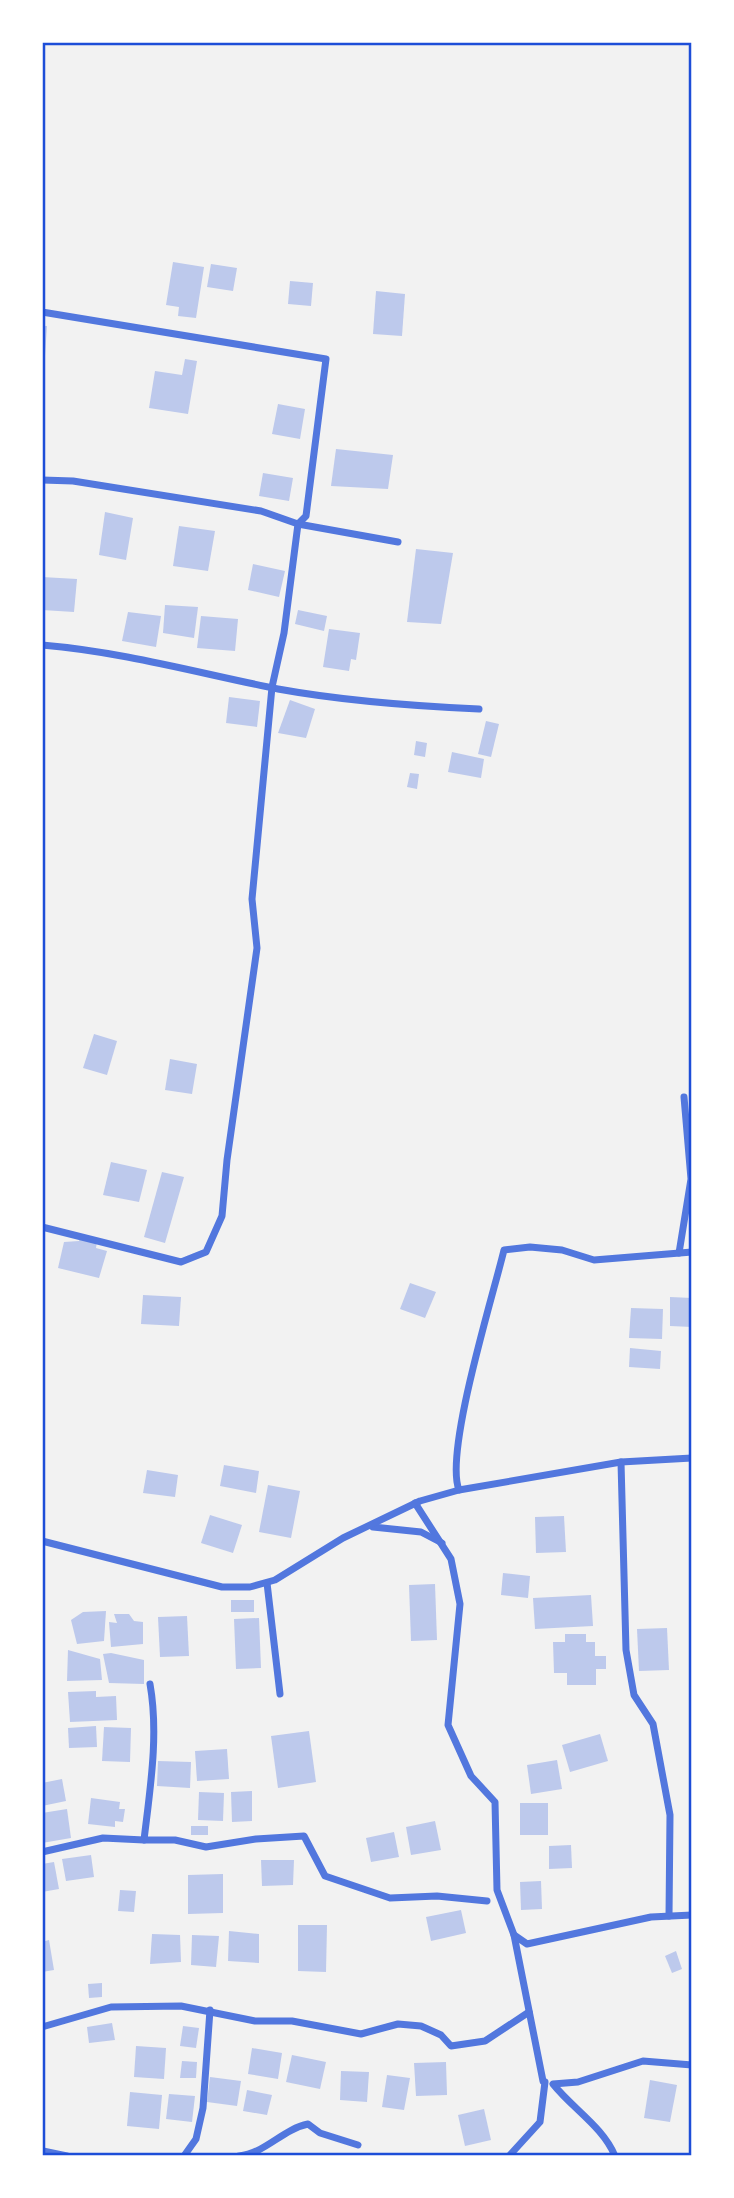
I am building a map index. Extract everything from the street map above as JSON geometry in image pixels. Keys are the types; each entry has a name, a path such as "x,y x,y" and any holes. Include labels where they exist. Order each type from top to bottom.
{"street":[{"path":"42,312 326,359 306,516 298,524 284,633 272,687 252,899 257,948 227,1160 222,1216 206,1252 181,1262 42,1227"},
{"path":"42,480 73,481 261,511 298,524 398,542"},
{"path":"42,645 151,659 272,687 361,700 479,709"},
{"path":"679,1253 691,1179 684,1097"},
{"path":"459,1490 454,1479 457,1442 504,1251 530,1247 551,1249 594,1260 692,1252"},
{"path":"42,1541 222,1587 250,1587 288,1574 344,1538 415,1503 459,1490 621,1462 692,1458"},
{"path":"621,1462 626,1650 634,1695 653,1724 670,1815 668,1916"},
{"path":"415,1503 450,1559 460,1604 448,1725 471,1776 495,1802 497,1890 514,1935 544,2081 540,2122 509,2156"},
{"path":"370,1526 421,1532 442,1544"},
{"path":"267,1583 280,1694"},
{"path":"144,1840 152,1764 154,1706 150,1684"},
{"path":"42,1852 103,1838 174,1840 206,1847 256,1839 304,1836 325,1876 390,1898 437,1896 487,1901"},
{"path":"514,1935 527,1944 668,1916 692,1915"},
{"path":"42,2027 111,2007 181,2006 256,2021 292,2021 361,2034 398,2024 421,2026 441,2035 451,2046 485,2041 529,2012"},
{"path":"184,2156 196,2139 203,2108 210,2011"},
{"path":"544,2081 553,2084 578,2082 643,2061 692,2065"},
{"path":"553,2084 570,2105 608,2138 615,2156"},
{"path":"239,2156 255,2151 286,2131 308,2124 320,2133 358,2145"},
{"path":"43,2152 67,2156"}],"building":[{"path":"173,262 204,267 196,318 178,316 179,307 166,305"},
{"path":"211,264 237,268 233,291 207,287"},
{"path":"290,281 313,283 311,306 288,304"},
{"path":"376,291 405,294 402,336 373,334"},
{"path":"42,326 47,326 45,356 42,356"},
{"path":"185,359 197,361 188,414 149,408 155,371 182,375"},
{"path":"278,404 305,409 300,439 272,434"},
{"path":"336,449 393,455 388,489 331,486"},
{"path":"263,473 293,478 289,501 259,496"},
{"path":"105,512 133,518 126,560 99,555"},
{"path":"179,526 215,531 208,571 173,566"},
{"path":"416,549 453,553 441,624 407,622"},
{"path":"253,564 285,571 279,597 248,590"},
{"path":"42,577 77,579 74,612 42,610"},
{"path":"165,605 198,607 194,638 163,633"},
{"path":"298,610 327,616 324,631 295,624"},
{"path":"128,612 161,616 156,647 122,641"},
{"path":"201,616 238,619 235,651 197,648"},
{"path":"329,629 360,633 356,660 351,659 349,671 323,667"},
{"path":"229,697 260,701 257,727 226,723"},
{"path":"290,700 315,709 306,738 278,733"},
{"path":"486,721 499,724 491,757 478,754"},
{"path":"416,741 427,743 425,757 414,755"},
{"path":"452,752 484,759 481,778 448,772"},
{"path":"410,773 419,774 417,789 407,787"},
{"path":"94,1034 117,1041 107,1075 83,1068"},
{"path":"170,1059 197,1064 192,1094 165,1090"},
{"path":"111,1162 147,1170 139,1202 103,1195"},
{"path":"162,1172 184,1177 165,1243 144,1237"},
{"path":"80,1238 97,1241 96,1248 107,1251 99,1278 58,1268 64,1242 79,1241"},
{"path":"410,1283 436,1292 425,1318 400,1309"},
{"path":"143,1295 181,1297 179,1326 141,1324"},
{"path":"670,1297 692,1298 692,1327 670,1326"},
{"path":"631,1308 663,1309 662,1339 629,1338"},
{"path":"630,1348 661,1351 660,1369 629,1367"},
{"path":"224,1465 259,1471 256,1493 220,1486"},
{"path":"147,1470 178,1475 175,1497 143,1493"},
{"path":"268,1485 300,1491 291,1538 259,1532"},
{"path":"210,1515 242,1525 233,1553 201,1543"},
{"path":"564,1516 566,1552 536,1553 535,1517"},
{"path":"503,1573 530,1576 528,1598 501,1595"},
{"path":"435,1584 437,1640 411,1641 409,1585"},
{"path":"591,1595 593,1626 535,1629 533,1598"},
{"path":"231,1600 254,1600 254,1612 231,1612"},
{"path":"106,1611 104,1641 77,1644 71,1620 83,1612"},
{"path":"114,1614 129,1614 134,1621 143,1622 143,1644 111,1647 109,1622 117,1623"},
{"path":"187,1616 189,1656 160,1657 158,1617"},
{"path":"259,1618 261,1668 236,1669 234,1619"},
{"path":"667,1628 669,1670 639,1671 637,1629"},
{"path":"565,1634 586,1634 586,1642 595,1642 595,1656 606,1656 606,1669 596,1669 596,1685 567,1685 567,1673 554,1673 553,1642 565,1642"},
{"path":"68,1650 100,1659 102,1680 67,1681"},
{"path":"111,1653 144,1660 144,1684 109,1683 103,1654"},
{"path":"96,1691 96,1697 116,1696 117,1720 70,1722 68,1692"},
{"path":"96,1726 97,1747 69,1748 68,1728"},
{"path":"104,1727 131,1728 130,1762 102,1761"},
{"path":"309,1731 316,1782 278,1788 271,1736"},
{"path":"600,1734 608,1761 570,1772 562,1745"},
{"path":"227,1749 229,1779 197,1781 195,1751"},
{"path":"557,1760 562,1789 531,1794 527,1765"},
{"path":"158,1761 191,1762 190,1788 157,1786"},
{"path":"62,1779 66,1801 42,1806 42,1783"},
{"path":"252,1791 252,1821 232,1822 231,1792"},
{"path":"199,1792 224,1793 223,1821 198,1820"},
{"path":"91,1798 120,1802 119,1809 125,1809 123,1822 115,1821 115,1827 88,1824"},
{"path":"520,1803 548,1803 548,1835 520,1835"},
{"path":"67,1809 71,1838 42,1843 42,1813"},
{"path":"435,1821 441,1850 411,1855 406,1827"},
{"path":"191,1826 208,1826 208,1835 191,1835"},
{"path":"394,1832 399,1857 371,1862 366,1838"},
{"path":"571,1845 572,1868 549,1869 549,1846"},
{"path":"91,1855 94,1877 66,1881 62,1859"},
{"path":"261,1860 294,1860 293,1885 262,1886"},
{"path":"54,1862 59,1889 42,1892 42,1864"},
{"path":"223,1874 223,1913 188,1914 188,1875"},
{"path":"541,1881 542,1909 521,1910 520,1882"},
{"path":"120,1890 136,1891 134,1912 118,1911"},
{"path":"461,1910 466,1933 431,1941 426,1917"},
{"path":"298,1925 327,1925 326,1972 298,1971"},
{"path":"229,1931 259,1934 259,1963 228,1961"},
{"path":"152,1934 180,1935 181,1962 150,1964"},
{"path":"192,1935 219,1936 216,1967 191,1965"},
{"path":"49,1940 54,1970 42,1972 42,1942"},
{"path":"676,1951 682,1969 672,1973 665,1956"},
{"path":"102,1983 102,1997 89,1998 88,1984"},
{"path":"112,2023 115,2040 89,2043 87,2027"},
{"path":"183,2026 199,2028 196,2048 180,2046"},
{"path":"136,2046 166,2048 164,2079 134,2077"},
{"path":"252,2048 282,2053 278,2079 248,2074"},
{"path":"292,2055 326,2062 320,2089 286,2082"},
{"path":"182,2061 197,2062 196,2078 180,2078"},
{"path":"446,2062 447,2095 416,2096 414,2063"},
{"path":"341,2071 369,2072 367,2102 340,2100"},
{"path":"387,2075 410,2078 404,2110 382,2107"},
{"path":"210,2077 241,2081 237,2106 207,2102"},
{"path":"650,2080 677,2085 670,2122 644,2118"},
{"path":"247,2090 272,2095 267,2115 243,2111"},
{"path":"130,2092 162,2095 159,2129 127,2126"},
{"path":"169,2094 195,2096 192,2122 166,2119"},
{"path":"484,2109 491,2140 465,2146 458,2115"}]}
